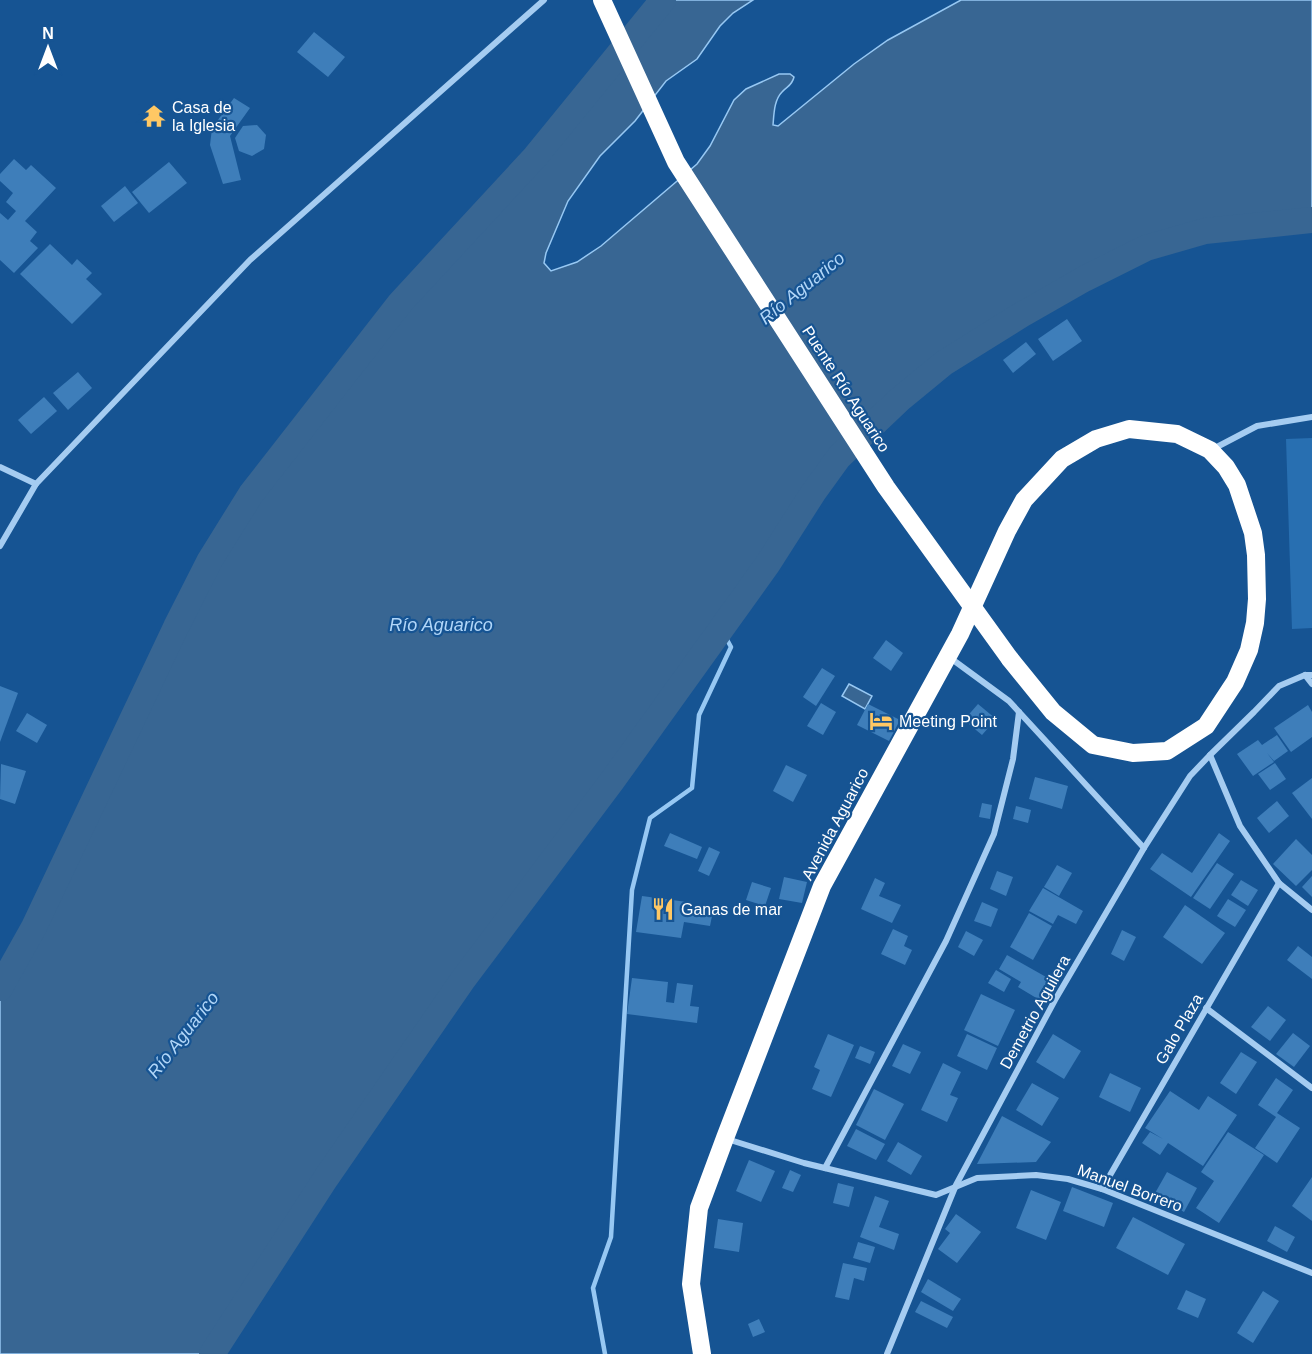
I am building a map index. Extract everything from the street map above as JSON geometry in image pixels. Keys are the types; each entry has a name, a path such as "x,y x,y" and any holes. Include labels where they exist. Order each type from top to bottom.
{"highway":[{"name":"Puente Río Aguarico","path":"602,0 676,162 886,487 1010,659 1053,712 1093,745 1133,753 1167,751 1206,726 1235,682 1249,650 1257,599 1256,555 1246,507 1237,485 1226,467 1210,450"},
{"name":"Avenida Aguarico","path":"702,1354 691,1284 699,1208 725,1138 822,886 960,634 1018,510 1024,500 1062,459 1095,439 1129,429 1177,434 1210,450"}],"street":[{"path":"0,546 36,484 250,260 544,0"},
{"path":"1210,450 1257,426 1312,417"},
{"path":"0,467 36,484"},
{"path":"948,657 1009,701 1144,848"},
{"path":"1309,675 1312,684"},
{"name":"Demetrio Aguilera","path":"887,1354 956,1185 1055,1000 1144,848 1190,776 1210,755 1279,686 1309,675"},
{"path":"825,1168 946,940 994,834 1013,759 1019,712"},
{"path":"1210,755 1240,826 1279,883 1312,910"},
{"name":"Galo Plaza","path":"1102,1189 1279,883"},
{"path":"1206,1008 1312,1088"},
{"name":"Manuel Borrero","path":"725,1138 825,1168 936,1195 976,1178 1036,1175 1068,1179 1102,1189 1312,1273"}],"shaded area":[{"path":"1312,438 1312,628 1292,629 1286,439"}],"water":[{"name":"Río Aguarico","path":"663,0 753,0 733,13 720,26 697,59 666,81 635,121 600,156 568,201 546,253 544,263 551,271 577,262 601,246 697,164 710,146 734,100 746,89 779,74 790,74 794,77 791,84 779,95 776,103 773,125 778,126 854,64 888,40 961,0 1312,0 1312,220 1205,231 1146,248 1084,279 944,363 899,400 839,457 767,565 612,781 462,981 326,1178 212,1354 0,1354 0,988 34,927 176,627 210,560 251,495 400,303 535,157"},
{"path":"849,684 872,696 865,709 842,696"}],"building":[{"path":"314,32 345,57 328,77 297,52"},
{"path":"234,98 250,108 230,136 241,180 223,184 210,145 212,128"},
{"path":"257,125 266,135 264,149 252,156 239,151 235,138 243,126"},
{"path":"14,159 26,170 31,165 56,188 25,221 37,232 30,241 38,248 14,273 0,260 0,213 8,220 16,211 6,202 13,193 0,181 0,174"},
{"path":"169,162 187,183 149,213 132,192"},
{"path":"125,186 138,203 114,222 101,206"},
{"path":"50,244 72,265 77,259 92,273 86,279 102,294 72,324 20,274"},
{"path":"1067,319 1082,341 1053,361 1038,339"},
{"path":"1026,342 1036,354 1013,373 1003,360"},
{"path":"78,372 92,388 68,410 53,393"},
{"path":"44,397 57,411 31,434 18,420"},
{"path":"886,640 903,653 891,671 873,658"},
{"path":"822,668 835,676 816,706 803,697"},
{"path":"0,686 18,693 0,742"},
{"path":"821,703 836,712 823,735 807,726"},
{"path":"868,704 900,720 889,741 857,725"},
{"path":"978,704 996,719 982,735 964,720"},
{"path":"1308,705 1312,712 1312,737 1291,752 1274,728"},
{"path":"27,713 47,725 37,743 16,731"},
{"path":"1277,735 1288,751 1274,761 1267,753 1274,762 1253,776 1237,754 1258,740 1262,745"},
{"path":"1275,763 1286,779 1270,790 1258,774"},
{"path":"1,764 26,771 15,804 0,799"},
{"path":"786,765 807,775 793,802 773,791"},
{"path":"1035,777 1068,786 1062,809 1029,799"},
{"path":"1312,778 1312,819 1292,793"},
{"path":"1277,801 1289,816 1269,833 1257,818"},
{"path":"982,803 992,805 990,819 979,817"},
{"path":"1016,806 1031,810 1028,823 1013,819"},
{"path":"670,833 702,847 697,859 664,846"},
{"path":"1219,833 1230,841 1191,897 1150,869 1162,853 1192,873"},
{"path":"1296,839 1312,855 1312,870 1296,886 1273,864"},
{"path":"709,847 720,852 709,876 698,871"},
{"path":"1217,863 1234,874 1210,909 1193,898"},
{"path":"1057,865 1072,873 1059,896 1044,887"},
{"path":"997,871 1013,877 1006,896 990,889"},
{"path":"1312,876 1312,897 1302,887"},
{"path":"784,877 807,882 802,903 779,899"},
{"path":"875,878 885,883 879,896 901,905 892,923 861,909"},
{"path":"1241,880 1258,890 1248,906 1231,895"},
{"path":"752,882 771,888 765,906 746,900"},
{"path":"1043,888 1083,911 1076,924 1058,915 1053,924 1029,911"},
{"path":"642,896 687,902 686,907 713,911 710,926 684,922 681,938 636,932"},
{"path":"1228,899 1246,910 1235,927 1217,916"},
{"path":"982,902 998,909 991,927 974,921"},
{"path":"1185,905 1225,933 1202,964 1163,937"},
{"path":"1029,913 1052,926 1033,960 1010,947"},
{"path":"893,929 908,936 904,946 912,950 905,965 881,954"},
{"path":"1122,930 1136,937 1124,961 1111,954"},
{"path":"966,931 983,940 974,956 958,947"},
{"path":"1298,946 1312,957 1312,979 1287,960"},
{"path":"1007,955 1055,982 1043,1002 1018,987 1021,982 999,969"},
{"path":"996,970 1011,979 1004,992 988,983"},
{"path":"632,978 668,982 666,1002 674,1003 677,983 693,985 690,1006 699,1007 697,1023 627,1014"},
{"path":"981,994 1015,1010 998,1046 964,1030"},
{"path":"1268,1006 1286,1020 1270,1041 1251,1027"},
{"path":"1293,1033 1310,1046 1294,1067 1276,1054"},
{"path":"828,1034 854,1045 831,1097 812,1089 820,1070 814,1067"},
{"path":"967,1034 997,1048 987,1070 957,1056"},
{"path":"1053,1034 1081,1051 1064,1079 1036,1062"},
{"path":"903,1044 921,1052 910,1074 892,1066"},
{"path":"860,1046 875,1052 870,1064 855,1058"},
{"path":"1241,1052 1257,1062 1236,1094 1220,1083"},
{"path":"943,1063 961,1072 950,1095 958,1098 947,1122 921,1110"},
{"path":"1110,1073 1141,1088 1130,1112 1099,1097"},
{"path":"1276,1078 1293,1090 1277,1113 1300,1128 1277,1163 1255,1148 1276,1117 1258,1105"},
{"path":"1032,1083 1059,1098 1042,1126 1016,1110"},
{"path":"874,1089 904,1104 885,1140 856,1125"},
{"path":"1170,1091 1199,1110 1208,1096 1237,1115 1203,1166 1168,1143 1160,1155 1142,1143 1150,1132 1163,1139 1145,1128"},
{"path":"1002,1116 1051,1142 1036,1162 977,1164"},
{"path":"856,1129 885,1144 876,1160 847,1146"},
{"path":"1228,1132 1264,1155 1219,1223 1196,1208 1214,1181 1201,1172"},
{"path":"898,1142 922,1156 911,1175 887,1161"},
{"path":"749,1160 775,1171 761,1202 736,1191"},
{"path":"790,1170 801,1175 793,1192 782,1188"},
{"path":"1167,1172 1197,1188 1184,1212 1154,1195"},
{"path":"1312,1177 1312,1221 1292,1206"},
{"path":"838,1183 854,1187 849,1207 833,1203"},
{"path":"1072,1187 1113,1203 1104,1227 1063,1211"},
{"path":"1031,1190 1061,1202 1046,1240 1016,1228"},
{"path":"875,1196 889,1201 879,1227 899,1234 894,1250 860,1237"},
{"path":"956,1214 981,1232 957,1263 938,1249 950,1233 945,1229"},
{"path":"1133,1217 1185,1244 1168,1275 1116,1248"},
{"path":"718,1219 743,1223 739,1252 714,1248"},
{"path":"1275,1226 1295,1237 1287,1252 1267,1241"},
{"path":"858,1242 875,1247 870,1263 853,1258"},
{"path":"843,1263 867,1268 864,1281 854,1278 849,1300 835,1297"},
{"path":"928,1279 961,1299 953,1311 921,1292"},
{"path":"1186,1290 1206,1299 1198,1318 1177,1309"},
{"path":"1263,1291 1279,1301 1253,1343 1237,1333"},
{"path":"921,1301 953,1317 947,1328 915,1312"},
{"path":"759,1319 765,1332 753,1337 748,1324"}],"waterway":[{"path":"0,988 34,927 210,560 251,494 400,303 535,157 663,0"},
{"path":"212,1354 326,1178 462,981 612,781 767,565 839,457 899,400 944,363 1084,279 1146,248 1205,231 1312,220"},
{"path":"605,1354 593,1288 611,1237 632,890 650,818 692,788 699,715 731,647 719,625"}],"place":[{"name":"Casa de la Iglesia","path":"154,116"},
{"name":"Meeting Point","path":"881,721"},
{"name":"Ganas de mar","path":"663,909"}]}
